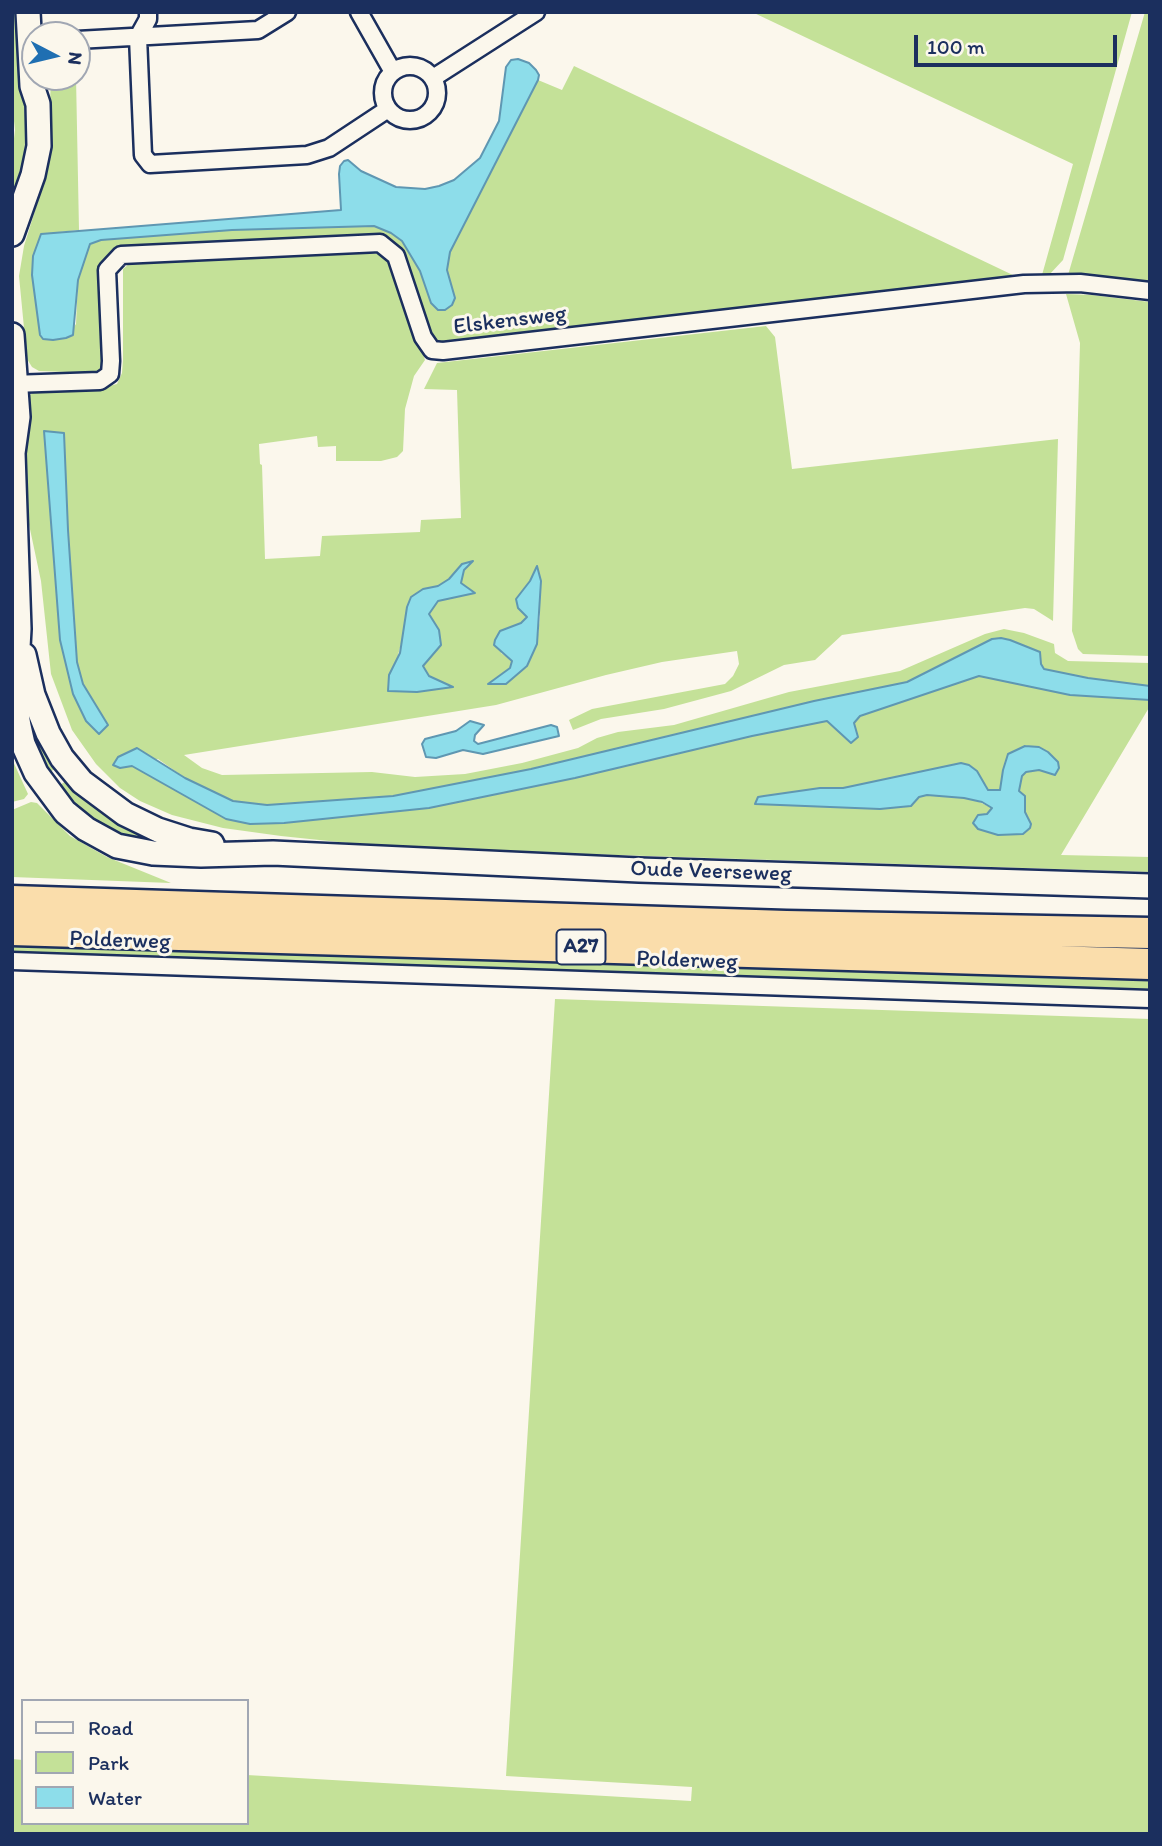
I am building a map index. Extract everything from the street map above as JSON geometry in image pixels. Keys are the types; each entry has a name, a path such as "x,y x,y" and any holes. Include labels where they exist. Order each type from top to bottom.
{"highway":[{"name":"A27","path":"12,901 786,926 1150,933"},
{"name":"A27","path":"12,930 1150,964"}],"street":[{"path":"148,12 148,19 138,37 143,155 149,164 307,155 329,148 388,109"},
{"path":"91,39 258,30 287,12"},
{"path":"359,12 393,72"},
{"path":"433,78 536,12"},
{"path":"416,66 433,78 438,93 436,102 426,115 410,120 394,115 388,109 383,95 384,87 393,72 403,67 416,66"},
{"path":"34,91 38,104"},
{"path":"12,234 37,161 38,104 43,91"},
{"name":"Elskensweg","path":"14,384 100,381 110,374 107,270 121,255 380,243 396,256 423,337 432,350 443,351 1024,284 1080,284 1150,291"},
{"path":"12,335 18,417 13,451 19,629"},
{"name":"Oude Veerseweg","path":"19,629 33,695 48,733 82,782 125,814 158,830 189,840 273,853"},
{"name":"Oude Veerseweg","path":"19,629 15,704 23,744 45,787 65,812 86,829 117,846 153,853 273,853 653,870 1150,886"},
{"name":"Polderweg","path":"12,961 1150,999"}],"green space":[{"path":"12,12 18,12 21,91 26,127 24,158 12,196 15,130 12,103"},
{"path":"752,12 1132,12 1063,260 1049,275 1042,275 1073,164"},
{"path":"1145,12 1150,12 1150,284 1068,275"},
{"path":"574,66 1017,277 515,334 439,349 388,241 114,253 106,364 95,373 39,371 32,367 27,359 19,276 24,246 43,185 48,156 50,91 76,91 79,230 41,234 53,340 66,338 76,324 78,280 89,244 101,240 144,236 232,230 374,226 402,241 420,271 431,303 438,310 455,298 447,270 450,252 538,80 562,90"},
{"path":"364,253 380,254 394,269 425,360 414,376 405,409 403,451 397,457 381,461 336,461 336,446 318,447 317,436 259,444 265,559 320,556 322,536 420,532 421,520 461,518 457,390 424,389 437,363 766,326 775,337 792,469 1058,439 1053,621 1034,609 1025,608 842,635 815,660 784,665 731,691 664,709 601,719 573,730 569,720 592,709 725,684 739,664 737,651 662,662 496,705 184,755 202,768 222,775 372,772 415,777 465,774 578,748 597,738 618,732 674,725 789,692 900,671 985,634 1004,629 1054,644 1055,653 1068,661 1150,663 1150,686 1044,669 1041,664 992,639 907,682 814,701 531,769 393,796 267,805 233,801 185,778 158,759 115,768 132,766 226,819 504,793 827,721 843,736 858,737 854,723 860,716 979,676 1070,695 1150,700 1150,706 1061,855 1150,857 1150,872 396,848 223,828 172,815 140,801 120,788 96,764 72,730 51,674 41,581 27,515 24,461 26,401 30,395 37,390 117,384 122,373 123,360 123,269 129,264","holes":["44,431 64,433 77,662 83,684 107,725 99,734 86,721 73,694 60,640","471,562 464,570 461,583 474,593 438,601 429,614 439,630 441,645 423,666 429,676 451,686 417,692 388,691 389,675 423,589 438,586 449,579 462,564","537,567 540,616 537,644 527,667 489,683 510,668 512,661 501,653 500,631 521,623 527,617 518,608 516,599","1025,746 1039,747 1049,752 1055,775 1039,770 1026,772 1022,776 1019,791 1026,803 1025,812 1029,818 981,814 987,814 992,808 973,799 927,795 905,807 880,809 755,804 764,796 820,788 843,788 961,763 986,785 988,791 1000,790 1003,770"]},
{"path":"1066,294 1150,302 1150,656 1083,654 1078,649 1072,631 1080,343"},
{"path":"24,673 62,764 44,776 33,756"},
{"path":"12,759 28,794 24,799 12,802"},
{"path":"72,777 201,850 107,834 54,789"},
{"path":"31,802 37,803 70,836 107,857 171,883 12,877 12,810"},
{"path":"12,941 1150,975 1150,1000 12,963"},
{"path":"555,999 1150,1019 1150,1834 12,1834 12,1759 21,1760 21,1825 248,1825 248,1775 691,1801 692,1787 506,1776"}],"water":[{"path":"518,59 529,63 536,70 538,80 450,252 447,270 455,298 452,305 445,310 438,310 431,303 420,271 402,241 374,226 232,230 101,240 90,244 78,280 73,335 53,340 43,339 40,335 32,275 33,256 41,234 341,210 340,166 348,160 361,171 396,187 425,189 439,186 454,180 480,158 499,121 506,67 511,60"},
{"path":"44,431 64,433 77,662 83,684 108,725 99,734 86,721 73,694 60,640"},
{"path":"473,561 464,570 461,583 475,593 438,601 429,614 439,630 441,645 423,666 429,676 453,687 417,692 388,691 389,675 400,653 411,597 423,589 438,586 449,579 462,564"},
{"path":"537,566 541,581 537,644 527,666 506,684 488,684 510,668 512,661 494,645 495,640 500,631 521,623 527,617 518,608 516,599 530,581"},
{"path":"1001,638 1040,652 1044,669 1150,686 1150,700 1070,695 979,676 860,716 854,723 858,737 851,743 827,721 429,808 284,823 250,824 226,819 132,766 120,768 113,765 118,757 137,748 185,778 233,801 267,805 393,796 531,769 814,701 907,682 992,639"},
{"path":"470,721 484,725 475,735 474,741 478,744 551,725 557,727 559,736 483,754 463,750 436,758 426,757 422,744 425,739 456,731"},
{"path":"1025,746 1039,747 1048,752 1058,762 1059,768 1055,775 1039,770 1026,772 1022,776 1019,791 1025,796 1025,812 1031,824 1023,834 998,835 978,829 973,823 978,815 987,814 992,808 982,802 964,798 927,795 919,797 911,806 880,809 755,804 758,797 820,788 843,788 961,763 977,771 988,790 1000,790 1008,754"}]}
